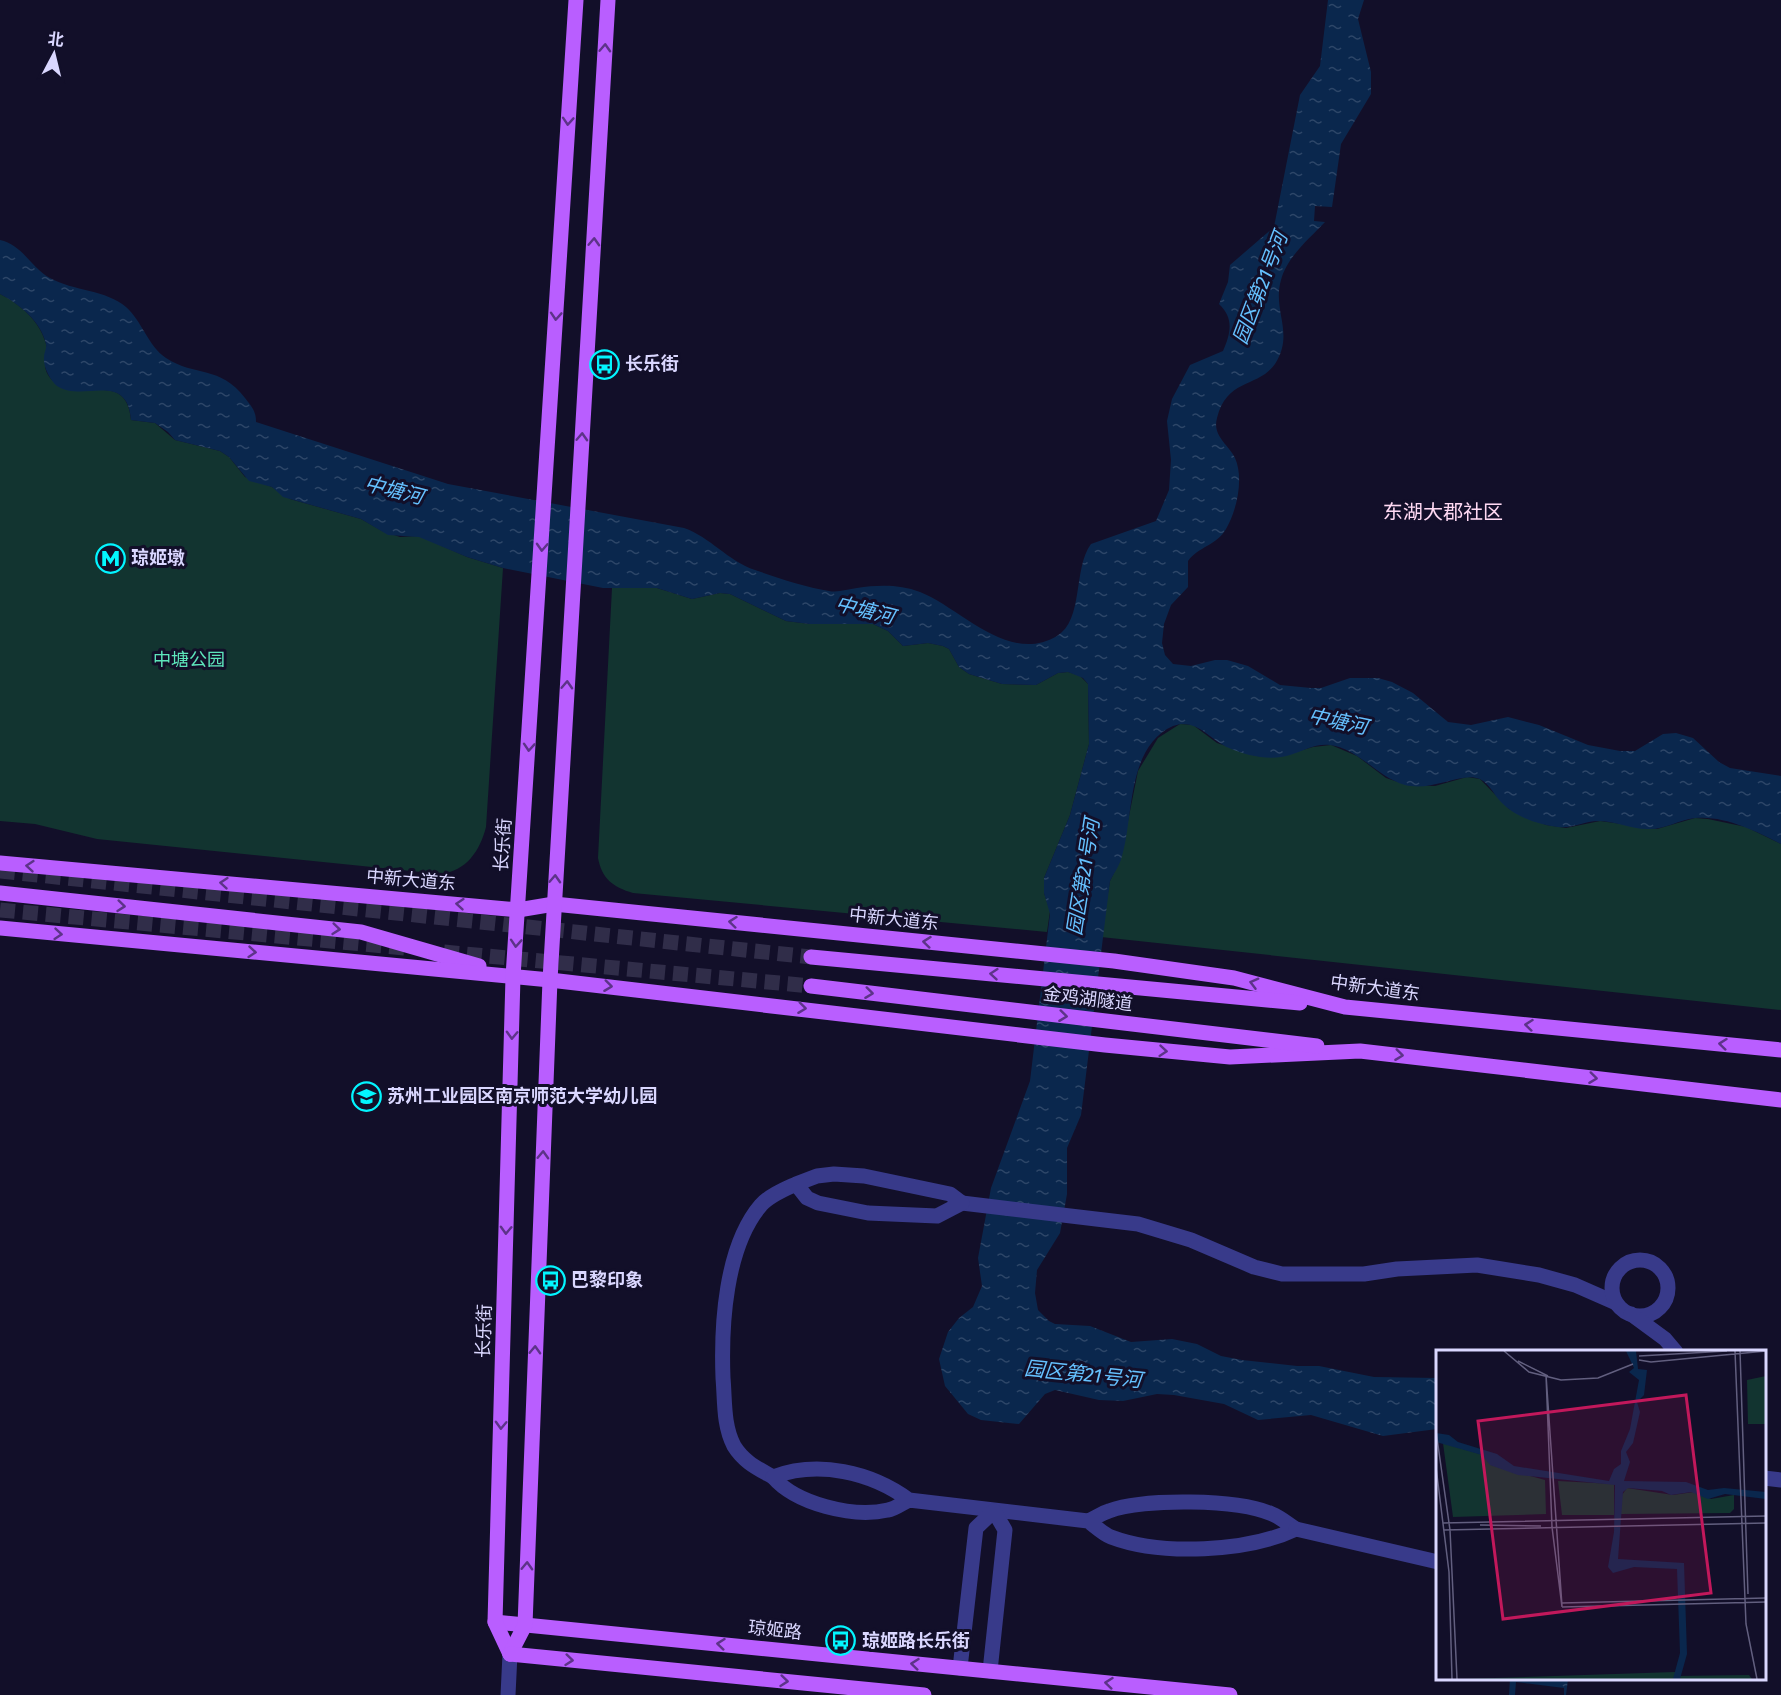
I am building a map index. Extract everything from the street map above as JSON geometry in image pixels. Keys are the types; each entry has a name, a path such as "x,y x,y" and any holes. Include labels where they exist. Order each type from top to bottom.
{"main road":[{"name":"长乐街","path":"510,1654 495,1622 513,976 576,0"},
{"name":"长乐街","path":"510,1654 525,1624 550,980 608,0"},
{"name":"中新大道东","path":"0,863 518,910 554,904 1114,961 1234,978 1345,1007 1781,1050"},
{"path":"0,893 361,932 513,976"},
{"path":"0,928 513,976 1105,1045 1230,1057 1360,1051 1781,1100"},
{"name":"金鸡湖隧道","path":"811,957 1345,1007"},
{"name":"金鸡湖隧道","path":"811,986 1360,1051"},
{"name":"琼姬路","path":"495,1622 1230,1695"},
{"path":"510,1654 924,1695"}],"street":[{"path":"909,1500 890,1510 874,1512 848,1510 801,1497 782,1488 773,1477 751,1466 743,1458 731,1437 724,1404 722,1362 726,1301 738,1249 761,1205 796,1184 817,1176 834,1174 864,1176 951,1194 962,1203 1138,1224 1191,1240 1254,1267 1282,1274 1364,1274 1456,1264 1539,1275 1575,1285 1616,1303 1665,1339 1674,1350"},
{"path":"796,1184 807,1198 818,1203 868,1212 937,1216 962,1203"},
{"path":"1616,1303 1612,1285 1620,1268 1636,1260 1654,1263 1662,1269 1669,1286 1664,1304 1649,1315 1630,1314"},
{"path":"773,1477 791,1470 842,1471 888,1485 909,1500 1088,1521 1109,1536 1131,1542 1204,1549 1272,1540 1296,1529"},
{"path":"1766,1478 1781,1480"},
{"path":"1088,1521 1109,1510 1138,1504 1227,1504 1271,1513 1296,1529 1436,1562"},
{"path":"960,1668 976,1528 994,1511"},
{"path":"990,1671 1005,1530 994,1511"},
{"name":"长乐街","path":"508,1695 510,1654"}],"green space":[{"name":"中塘公园","path":"0,294 22,308 39,328 47,349 46,372 54,382 64,388 75,391 111,391 120,395 127,404 131,420 155,423 175,440 220,451 229,457 245,477 272,487 290,499 361,519 382,531 400,537 419,536 467,557 503,568 486,827 476,852 465,864 458,869 441,874 97,839 35,824 0,821"},
{"path":"612,588 657,588 692,599 720,593 730,594 786,621 810,624 873,624 888,631 903,646 928,643 943,646 949,649 959,667 969,674 1002,684 1036,685 1058,673 1068,672 1080,676 1088,684 1089,744 1070,815 1044,878 1044,893 1050,911 1047,932 633,893 614,885 602,871 598,858"},
{"path":"1180,724 1193,725 1217,743 1256,756 1278,757 1313,747 1331,745 1357,756 1386,778 1407,785 1435,786 1467,777 1480,779 1509,809 1546,825 1566,828 1600,821 1657,829 1695,818 1746,827 1781,844 1781,1010 1101,937 1110,881 1120,861 1138,771 1158,738"}],"water":[{"path":"1328,0 1364,0 1358,19 1371,72 1371,94 1341,144 1332,207 1315,206 1314,221 1325,222 1293,256 1281,280 1279,302 1283,342 1281,353 1268,372 1228,396 1217,418 1219,435 1238,466 1238,494 1226,529 1188,561 1188,587 1171,605 1164,624 1162,643 1165,655 1173,664 1191,666 1215,660 1227,660 1248,666 1280,685 1321,688 1350,678 1378,678 1392,682 1413,693 1448,722 1471,725 1508,717 1539,725 1588,745 1620,751 1635,751 1663,734 1676,733 1693,738 1719,762 1730,768 1781,776 1781,844 1728,821 1706,818 1689,819 1654,829 1641,829 1598,821 1568,827 1551,826 1513,812 1501,802 1487,784 1472,777 1426,786 1405,785 1386,776 1350,752 1330,745 1315,746 1283,757 1267,758 1229,748 1189,725 1173,726 1158,736 1147,750 1139,766 1122,856 1110,881 1081,1115 1067,1148 1067,1194 1060,1233 1037,1270 1035,1293 1038,1310 1055,1324 1090,1326 1131,1342 1172,1339 1197,1344 1221,1356 1242,1360 1319,1366 1374,1377 1436,1378 1436,1429 1383,1436 1311,1415 1258,1420 1224,1404 1174,1395 1157,1394 1123,1401 1099,1400 1055,1390 1045,1394 1019,1424 981,1420 968,1414 945,1386 939,1359 948,1332 959,1318 973,1307 982,1286 978,1258 991,1188 1030,1081 1050,914 1044,893 1044,878 1070,815 1089,744 1088,684 1083,678 1068,672 1058,673 1036,685 1002,684 969,674 959,667 949,649 943,646 928,643 903,646 888,631 873,624 810,624 786,621 730,594 720,593 692,599 657,588 603,588 503,568 467,557 419,537 388,535 361,519 283,497 272,487 249,481 229,457 220,451 175,440 155,423 131,420 128,405 121,396 113,392 67,390 57,386 46,369 44,357 46,344 39,328 22,308 0,294 0,240 15,247 37,269 50,278 118,301 132,313 154,347 166,358 187,368 217,376 236,388 253,409 256,422 448,484 684,528 702,537 745,566 811,587 832,591 881,586 912,589 936,600 1003,639 1021,644 1039,643 1057,636 1071,618 1085,554 1091,544 1156,521 1169,490 1171,460 1167,421 1172,399 1190,365 1223,351 1230,326 1224,309 1219,304 1228,282 1230,265 1274,227 1300,95 1320,66"},
{"path":"1510,1680 1568,1680 1566,1695 1509,1695"}],"pier":[{"path":"1516,1682 1564,1688 1564,1695 1515,1695"}],"tunnel":[{"path":"0,871 811,957"},
{"path":"0,910 405,948"},
{"path":"444,952 811,986"}],"place":[{"name":"长乐街","path":"604,364"},
{"name":"琼姬墩","path":"110,558"},
{"name":"苏州工业园区南京师范大学幼儿园","path":"366,1096"},
{"name":"巴黎印象","path":"550,1280"},
{"name":"琼姬路长乐街","path":"841,1641"}],"district":[{"name":"东湖大郡社区","path":"1443,512"}],"water label":[{"name":"园区第21号河","path":"1260,288"},
{"name":"中塘河","path":"394,490"},
{"name":"中塘河","path":"865,610"},
{"name":"中塘河","path":"1338,721"},
{"name":"园区第21号河","path":"1083,877"},
{"name":"园区第21号河","path":"1083,1374"}]}
